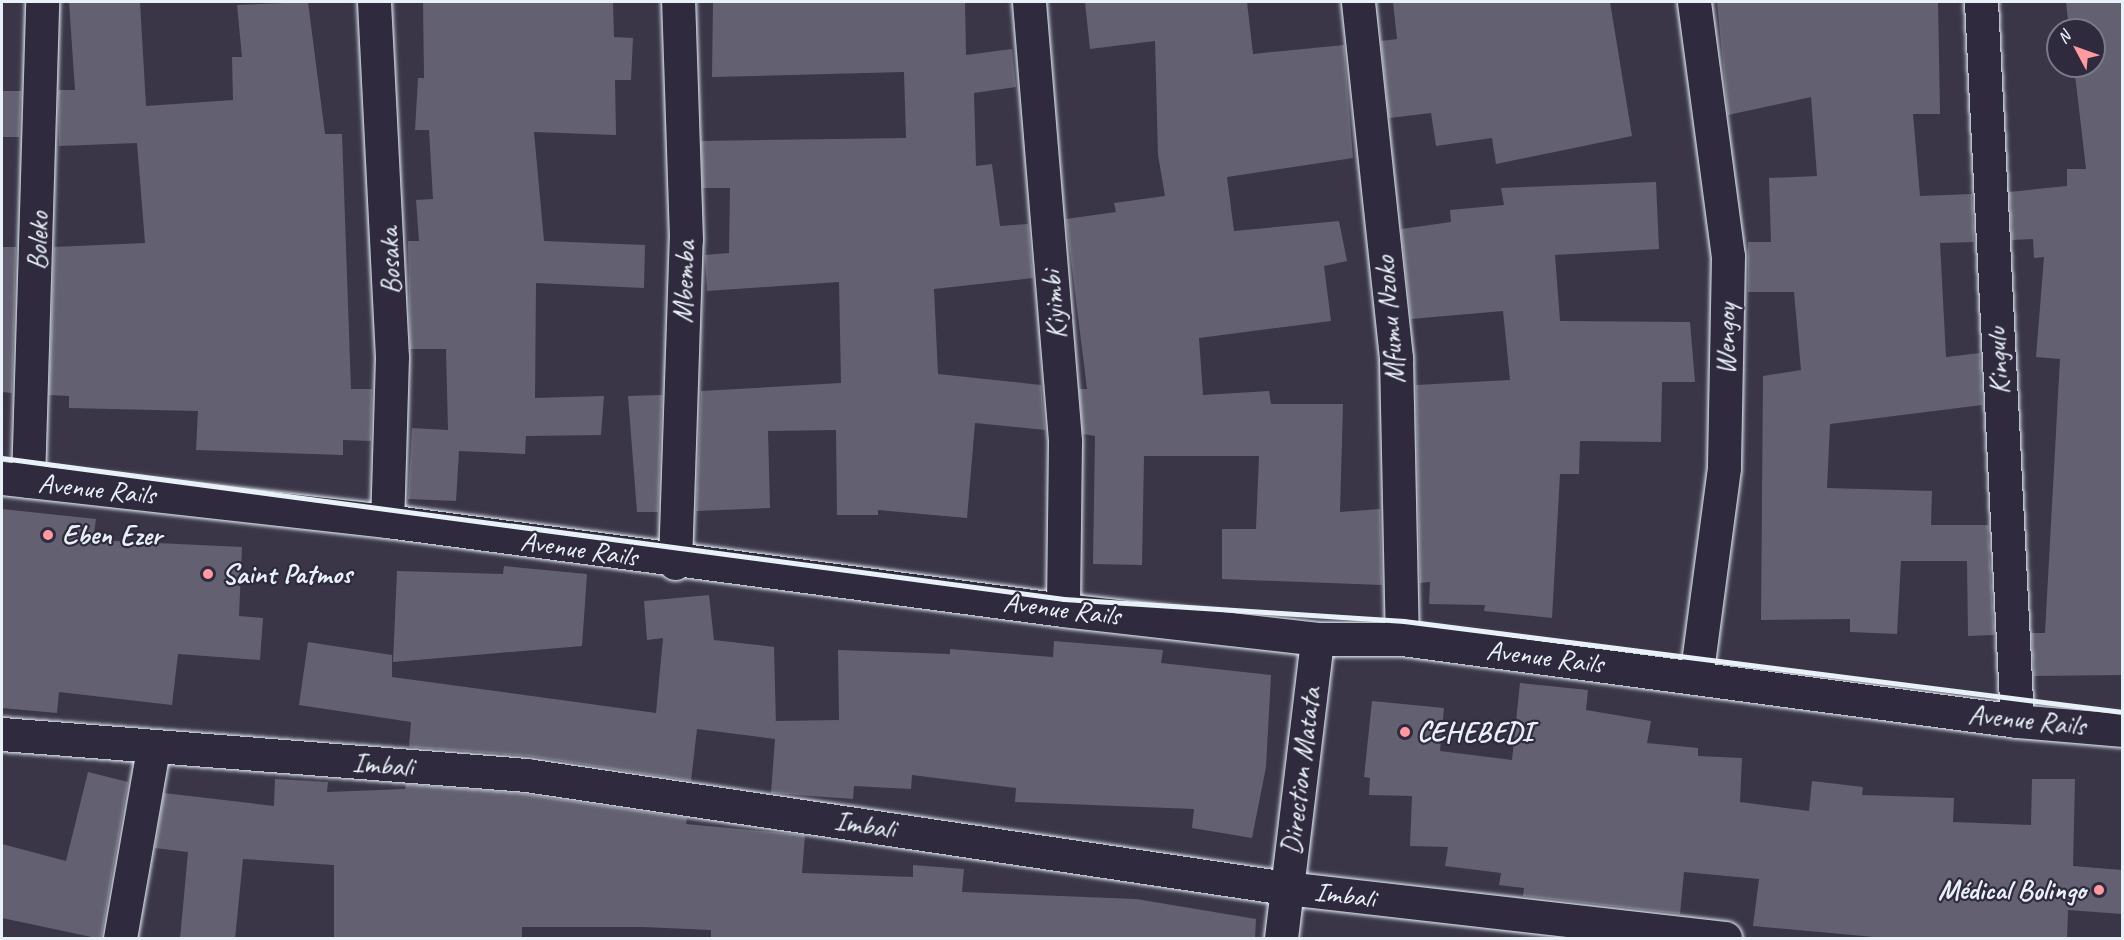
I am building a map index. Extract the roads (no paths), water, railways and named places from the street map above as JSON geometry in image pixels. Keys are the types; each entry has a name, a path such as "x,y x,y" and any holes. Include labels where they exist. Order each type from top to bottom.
{"street":[{"name":"Boleko","path":"15,479 42,2"},
{"name":"Bosaka","path":"374,2 392,357 387,521"},
{"name":"Mbemba","path":"675,563 686,239 678,2"},
{"name":"Kiyimbi","path":"1029,2 1065,442 1063,610"},
{"name":"Mfumu Nzoko","path":"1358,2 1396,358 1402,639"},
{"name":"Wengoy","path":"1694,2 1728,256 1724,468 1696,677"},
{"name":"Kingulu","path":"1981,2 2018,721"},
{"name":"Avenue Rails","path":"15,479 387,521 675,563 1063,610 1317,639 1402,639 2018,721 2122,730"},
{"name":"Direction Matata","path":"1281,939 1317,639"},
{"name":"Imbali","path":"2,734 153,748 526,775 1286,888 1725,939"},
{"path":"120,939 153,748"}],"railway":[{"path":"2,458 1064,599 1404,621 2122,712"}],"place":[{"name":"Eben Ezer","path":"48,535"},
{"name":"Saint Patmos","path":"208,574"},
{"name":"CEHEBEDI","path":"1405,732"},
{"name":"Médical Bolingo","path":"2099,890"}]}
